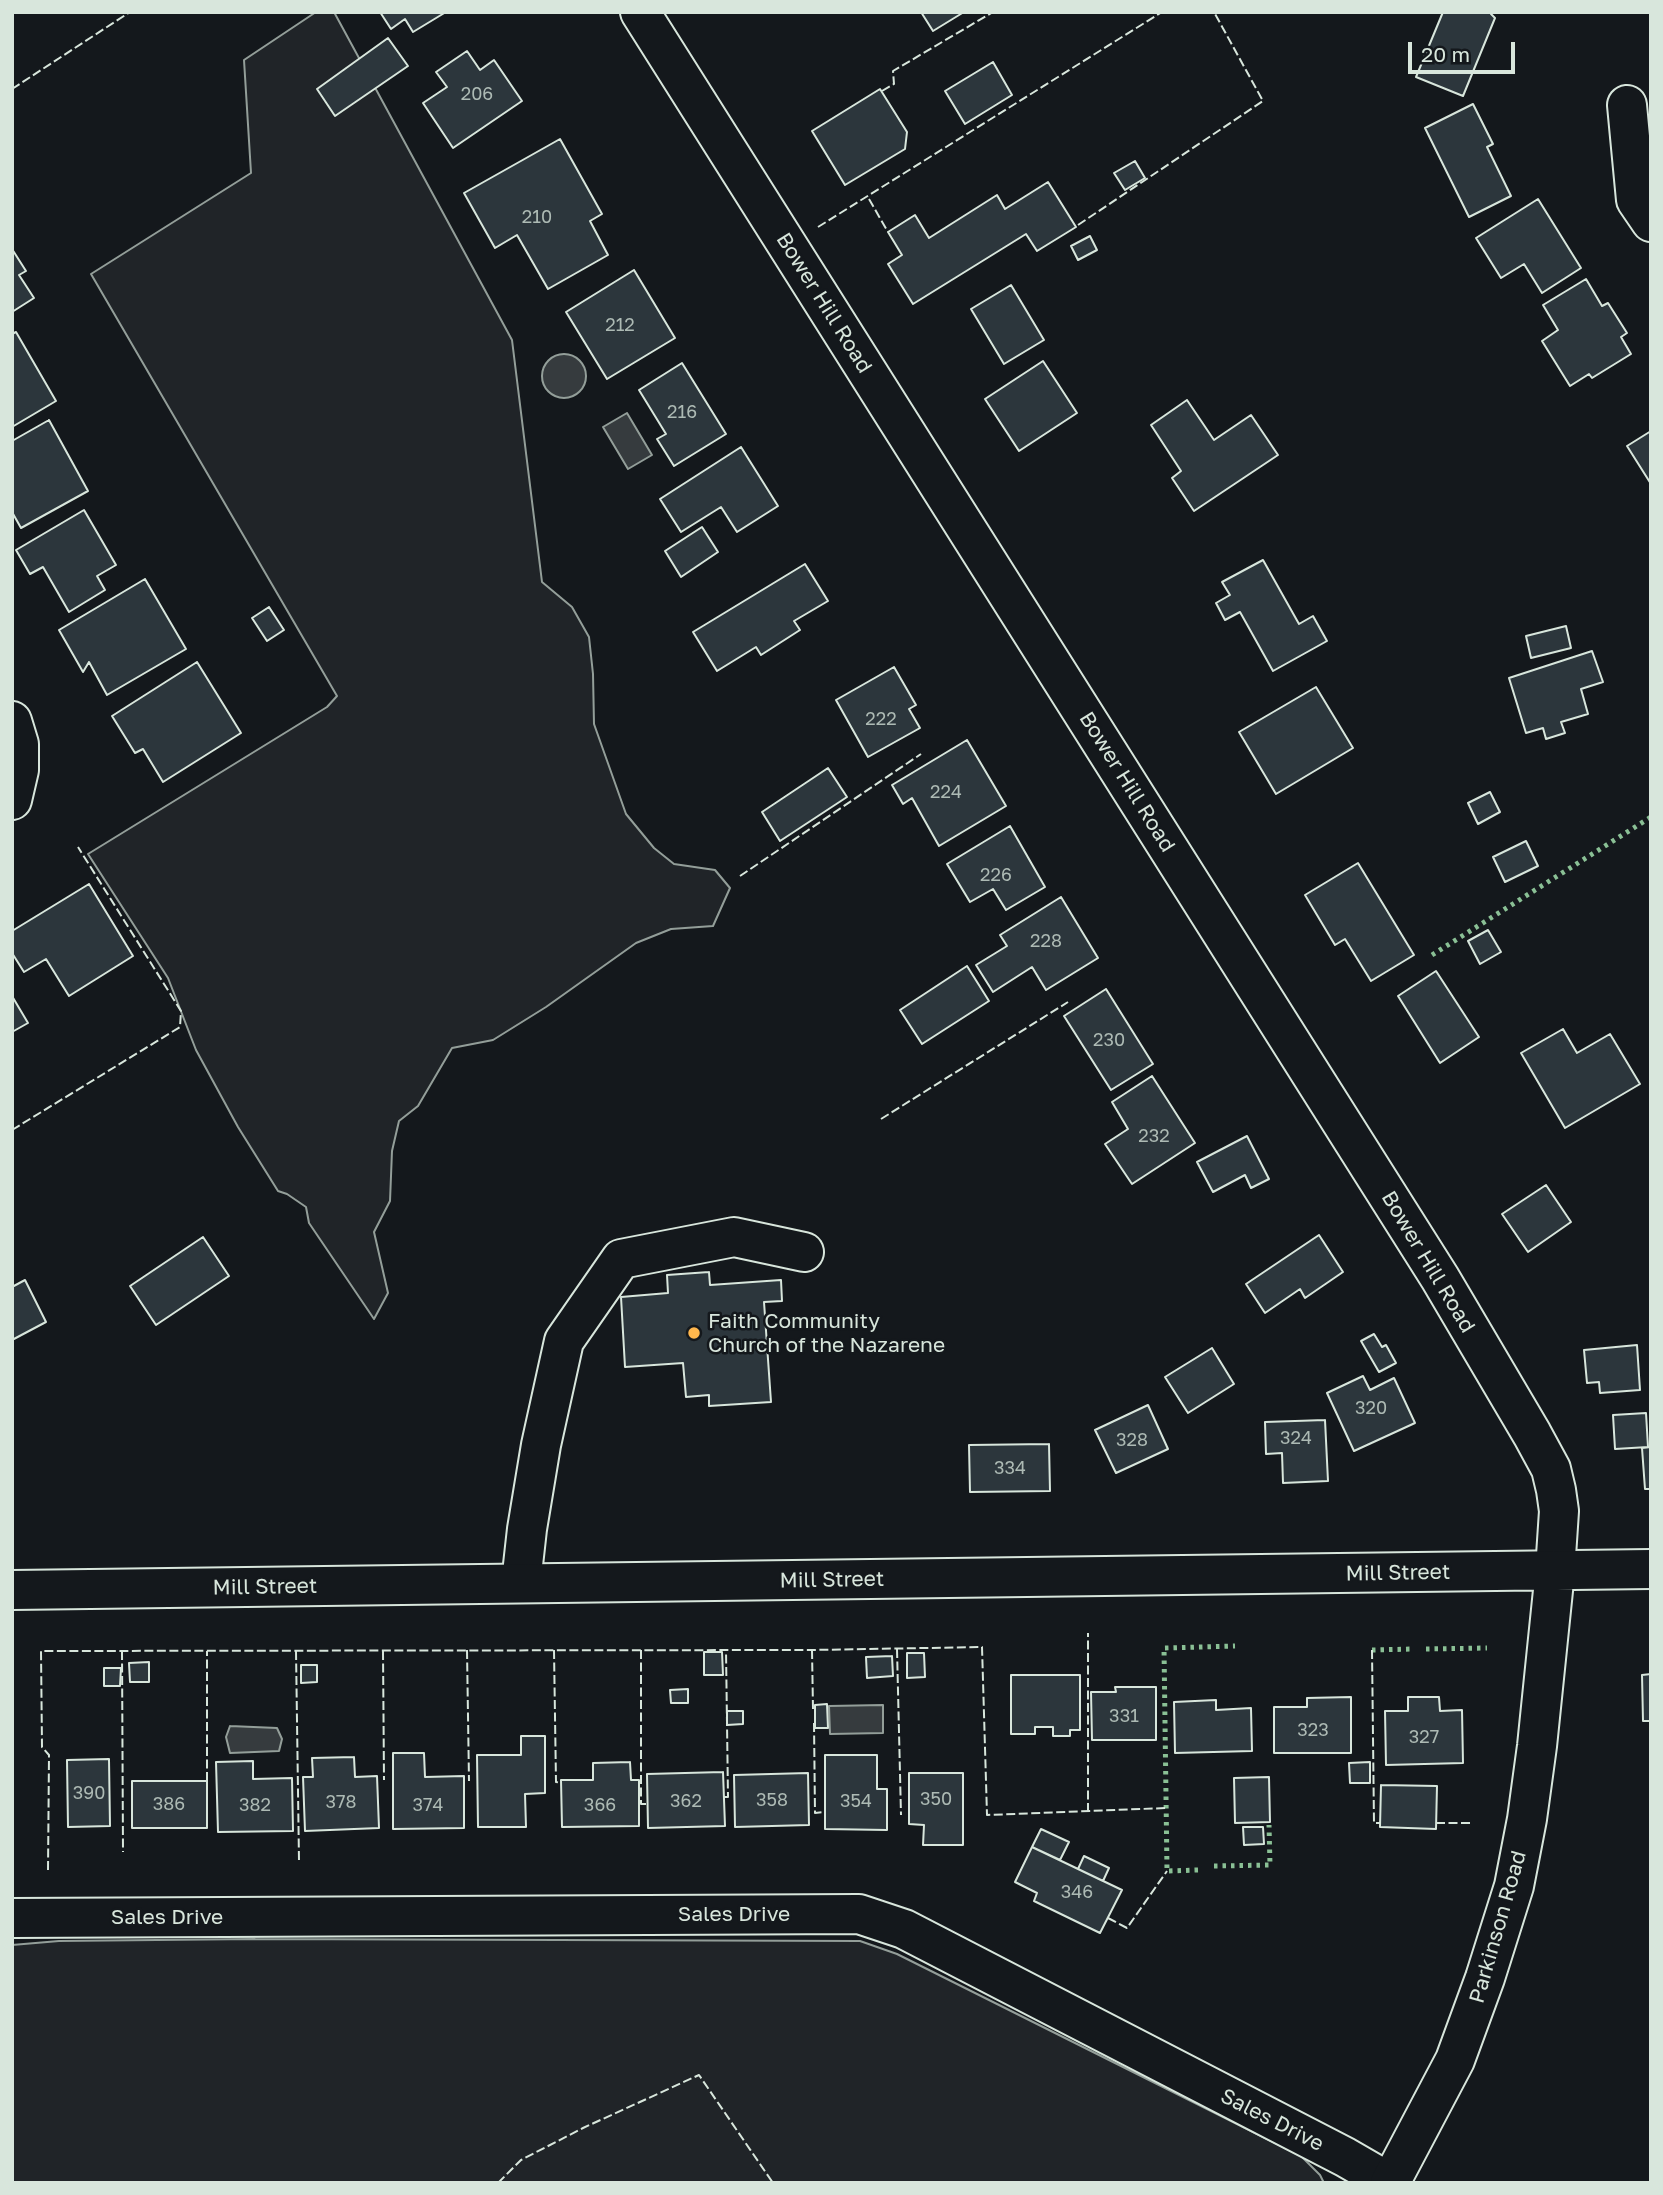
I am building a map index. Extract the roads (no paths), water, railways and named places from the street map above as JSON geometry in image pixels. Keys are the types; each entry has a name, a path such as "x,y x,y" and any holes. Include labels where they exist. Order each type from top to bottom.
{"street":[{"name":"Bower Hill Road","path":"640,12 1440,1278 1532,1434 1551,1469 1556,1490 1559,1511 1555,1571"},
{"path":"1627,105 1636,200 1651,222"},
{"path":"12,721 19,744 19,770 12,800"},
{"path":"521,1583 541,1445 564,1341 621,1259 734,1237 804,1252"},
{"name":"Mill Street","path":"12,1590 1651,1569"},
{"name":"Parkinson Road","path":"1390,2183 1455,2060 1514,1886 1537,1746 1555,1571"},
{"name":"Sales Drive","path":"12,1918 859,1914 904,1929 1390,2183"}],"place":[{"name":"Faith Community Church of the Nazarene","path":"694,1333"}]}
